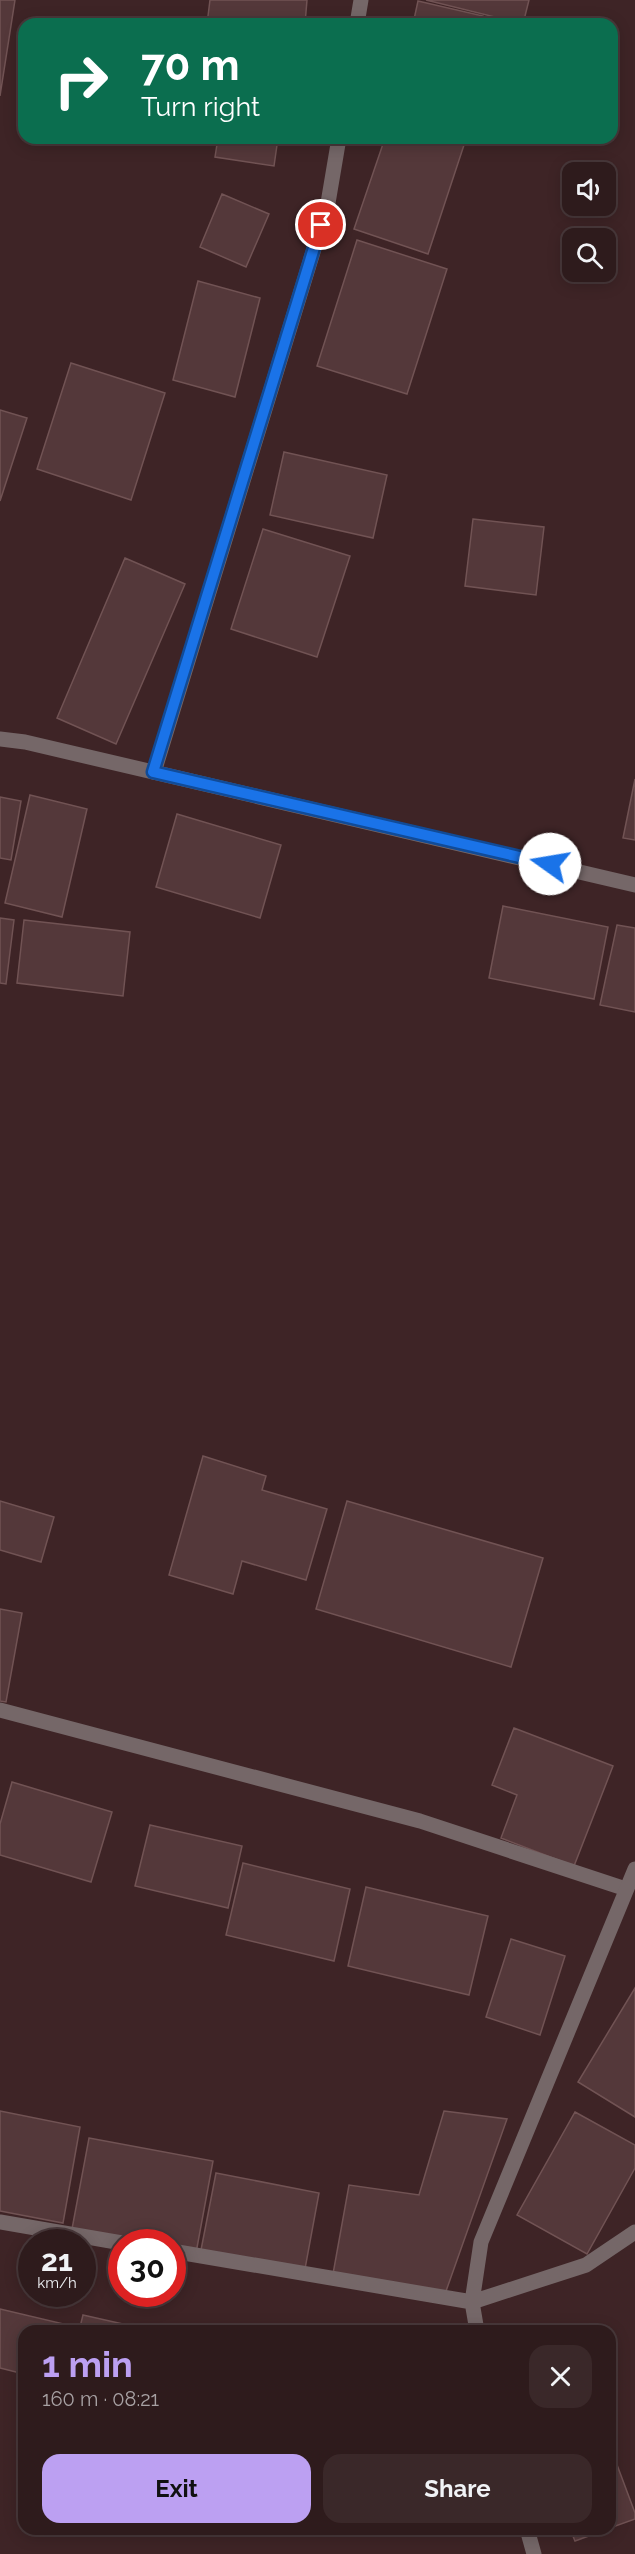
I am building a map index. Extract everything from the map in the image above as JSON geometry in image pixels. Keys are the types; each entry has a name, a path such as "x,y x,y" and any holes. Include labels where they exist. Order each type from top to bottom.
{"street":[{"path":"358,18 361,0"},
{"path":"153,772 328,202 338,144"},
{"path":"0,739 153,772 635,885"},
{"path":"0,1710 420,1821 626,1889"},
{"path":"476,2325 472,2302 481,2242 635,1869"},
{"path":"0,2222 108,2241"},
{"path":"186,2253 472,2302 586,2265 635,2232"},
{"path":"529,2535 534,2554"}],"building":[{"path":"0,0 15,0 0,96"},
{"path":"210,0 307,0 306,18 208,18"},
{"path":"426,0 529,0 524,18 499,18"},
{"path":"418,1 483,16 482,18 414,18"},
{"path":"217,144 277,144 274,166 215,157"},
{"path":"383,144 464,144 428,254 354,229"},
{"path":"222,194 269,214 246,267 200,247"},
{"path":"357,240 447,269 407,394 317,366"},
{"path":"198,281 260,298 235,397 173,380"},
{"path":"71,363 165,393 131,500 37,469"},
{"path":"0,410 27,418 0,501"},
{"path":"284,452 387,475 373,538 270,515"},
{"path":"473,519 544,527 536,595 465,586"},
{"path":"263,529 350,556 317,657 231,629"},
{"path":"125,558 185,584 116,744 57,718"},
{"path":"635,779 635,840 623,838"},
{"path":"30,795 87,809 62,917 5,903"},
{"path":"0,797 21,801 11,860 0,858"},
{"path":"177,814 281,845 260,918 156,887"},
{"path":"503,906 608,927 594,999 489,978"},
{"path":"0,918 14,920 6,984 0,983"},
{"path":"24,920 130,932 123,996 17,983"},
{"path":"617,925 635,928 635,1012 600,1005"},
{"path":"203,1456 266,1476 262,1490 327,1509 306,1580 242,1561 233,1594 169,1575"},
{"path":"0,1501 54,1517 41,1562 0,1550"},
{"path":"347,1501 543,1558 511,1667 316,1609"},
{"path":"0,1609 22,1613 6,1702 0,1701"},
{"path":"514,1728 613,1766 574,1866 501,1838 517,1795 492,1785"},
{"path":"12,1782 112,1812 91,1882 0,1855 0,1824"},
{"path":"150,1825 242,1846 228,1908 135,1886"},
{"path":"243,1863 350,1889 334,1961 226,1935"},
{"path":"366,1887 488,1916 469,1995 348,1966"},
{"path":"511,1939 565,1956 540,2035 486,2017"},
{"path":"635,1988 635,2117 578,2082"},
{"path":"0,2111 80,2127 63,2223 0,2211"},
{"path":"444,2111 507,2119 445,2294 333,2274 349,2185 419,2195"},
{"path":"575,2112 635,2145 635,2168 587,2254 517,2215"},
{"path":"89,2138 213,2161 196,2253 186,2251 186,2229 108,2229 108,2236 96,2233 96,2229 72,2229"},
{"path":"216,2173 319,2193 305,2269 201,2250"},
{"path":"0,2309 68,2325 18,2325 18,2372 0,2368"},
{"path":"83,2315 127,2325 80,2325"},
{"path":"616,2462 635,2513 635,2519 616,2526"},
{"path":"572,2535 592,2535 575,2541"}],"route":[{"path":"321,225 153,772 550,864"}]}
